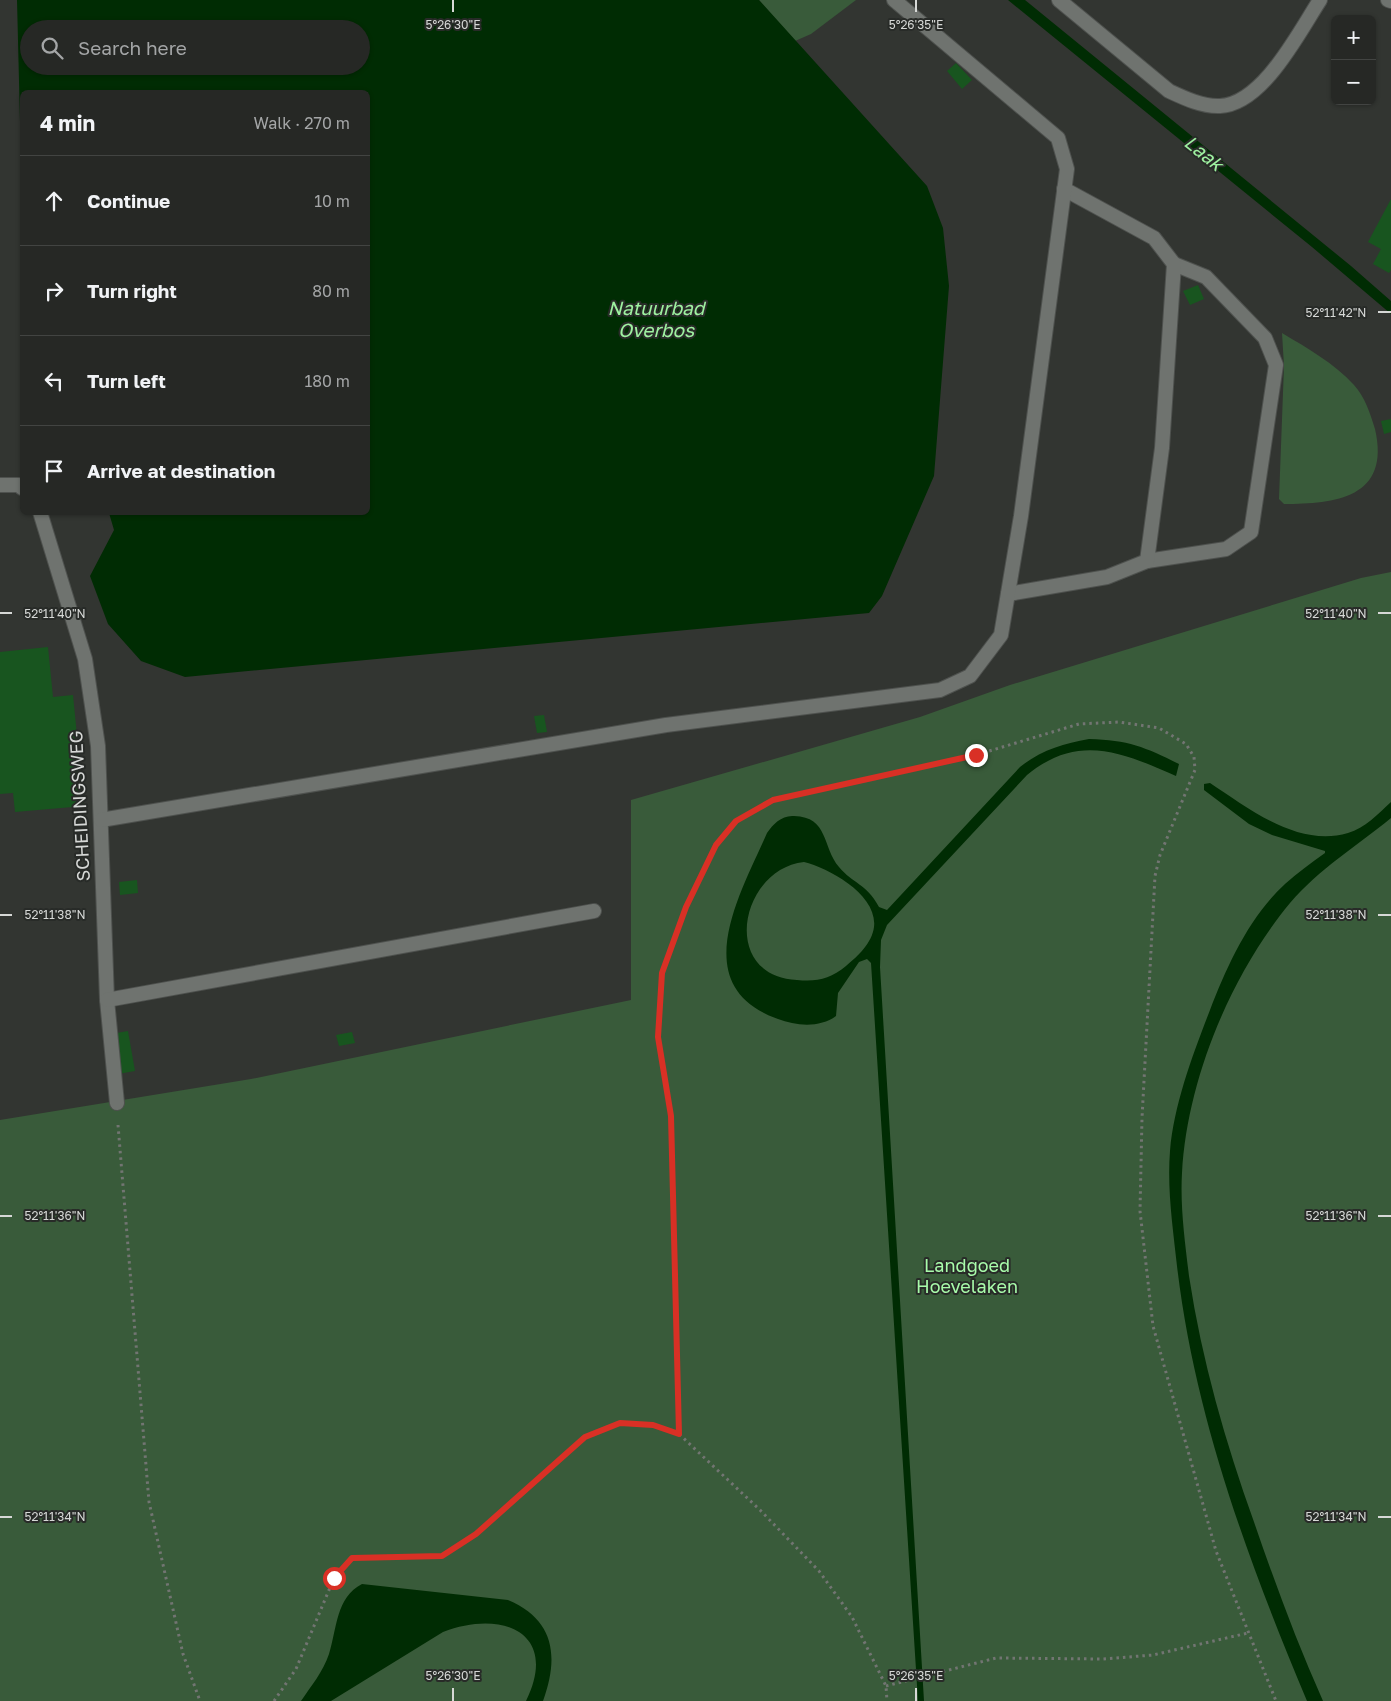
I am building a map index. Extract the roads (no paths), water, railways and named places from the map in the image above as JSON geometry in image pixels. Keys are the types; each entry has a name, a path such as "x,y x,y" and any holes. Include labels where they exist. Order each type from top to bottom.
{"street":[{"path":"101,820 666,725 940,690 970,676 1001,635 1021,516 1067,169 1058,138 894,0"},
{"path":"1059,0 1169,91 1186,99 1220,106 1232,104 1259,87 1320,0"},
{"path":"1008,594 1107,577 1146,561 1226,549 1252,532 1276,365 1265,338 1206,277 1174,264 1154,238 1064,189"},
{"path":"1146,561 1162,448 1174,264"},
{"path":"0,484 20,486"},
{"name":"SCHEIDINGSWEG","path":"41,515 85,659 98,746 107,1000 117,1103"},
{"path":"107,1000 594,911"}],"water":[{"name":"Natuurbad Overbos","path":"17,0 759,0 927,186 943,228 949,286 934,476 882,596 869,613 185,677 141,661 108,624 90,576 114,530 110,515 370,515 370,90 20,90 20,122"},
{"name":"Laak","path":"1008,0 1025,0 1351,266 1391,301 1391,314 1312,247"},
{"path":"1089,739 1126,743 1156,753 1179,764 1176,776 1119,754 1100,751 1064,754 1046,762 1027,775 887,925 881,940 880,967 924,1701 918,1701 871,963 867,959 859,962 838,993 836,1016 823,1023 808,1025 792,1023 778,1019 750,1004 733,984 727,961 728,936 745,883 767,833 775,823 782,819 790,816 805,818 819,827 839,867 869,893 879,907 887,910 1020,767 1044,752","holes":["804,862 838,877 860,894 868,904 873,915 873,933 864,949 829,977 804,981 772,974 756,961 748,943 747,922 753,901 765,883 782,869"]},
{"path":"1210,783 1274,823 1311,835 1329,836 1354,831 1371,820 1391,802 1391,818 1313,879 1301,891 1269,931 1249,962 1231,995 1203,1065 1186,1138 1182,1173 1182,1212 1189,1276 1194,1308 1216,1400 1233,1461 1270,1568 1295,1635 1323,1701 1307,1701 1264,1595 1210,1433 1185,1323 1172,1223 1169,1166 1172,1133 1185,1079 1210,1010 1232,959 1260,911 1272,897 1294,876 1325,853 1325,851 1272,835 1249,824 1204,790 1204,784"},
{"path":"362,1584 508,1600 524,1608 536,1618 544,1629 549,1641 551,1669 543,1701 526,1701 535,1677 536,1658 530,1643 519,1632 504,1626 485,1623 443,1632 331,1701 301,1701 316,1679 329,1654 342,1605 353,1590"}],"park label":[{"name":"Landgoed Hoevelaken","path":"967,1276"}]}
